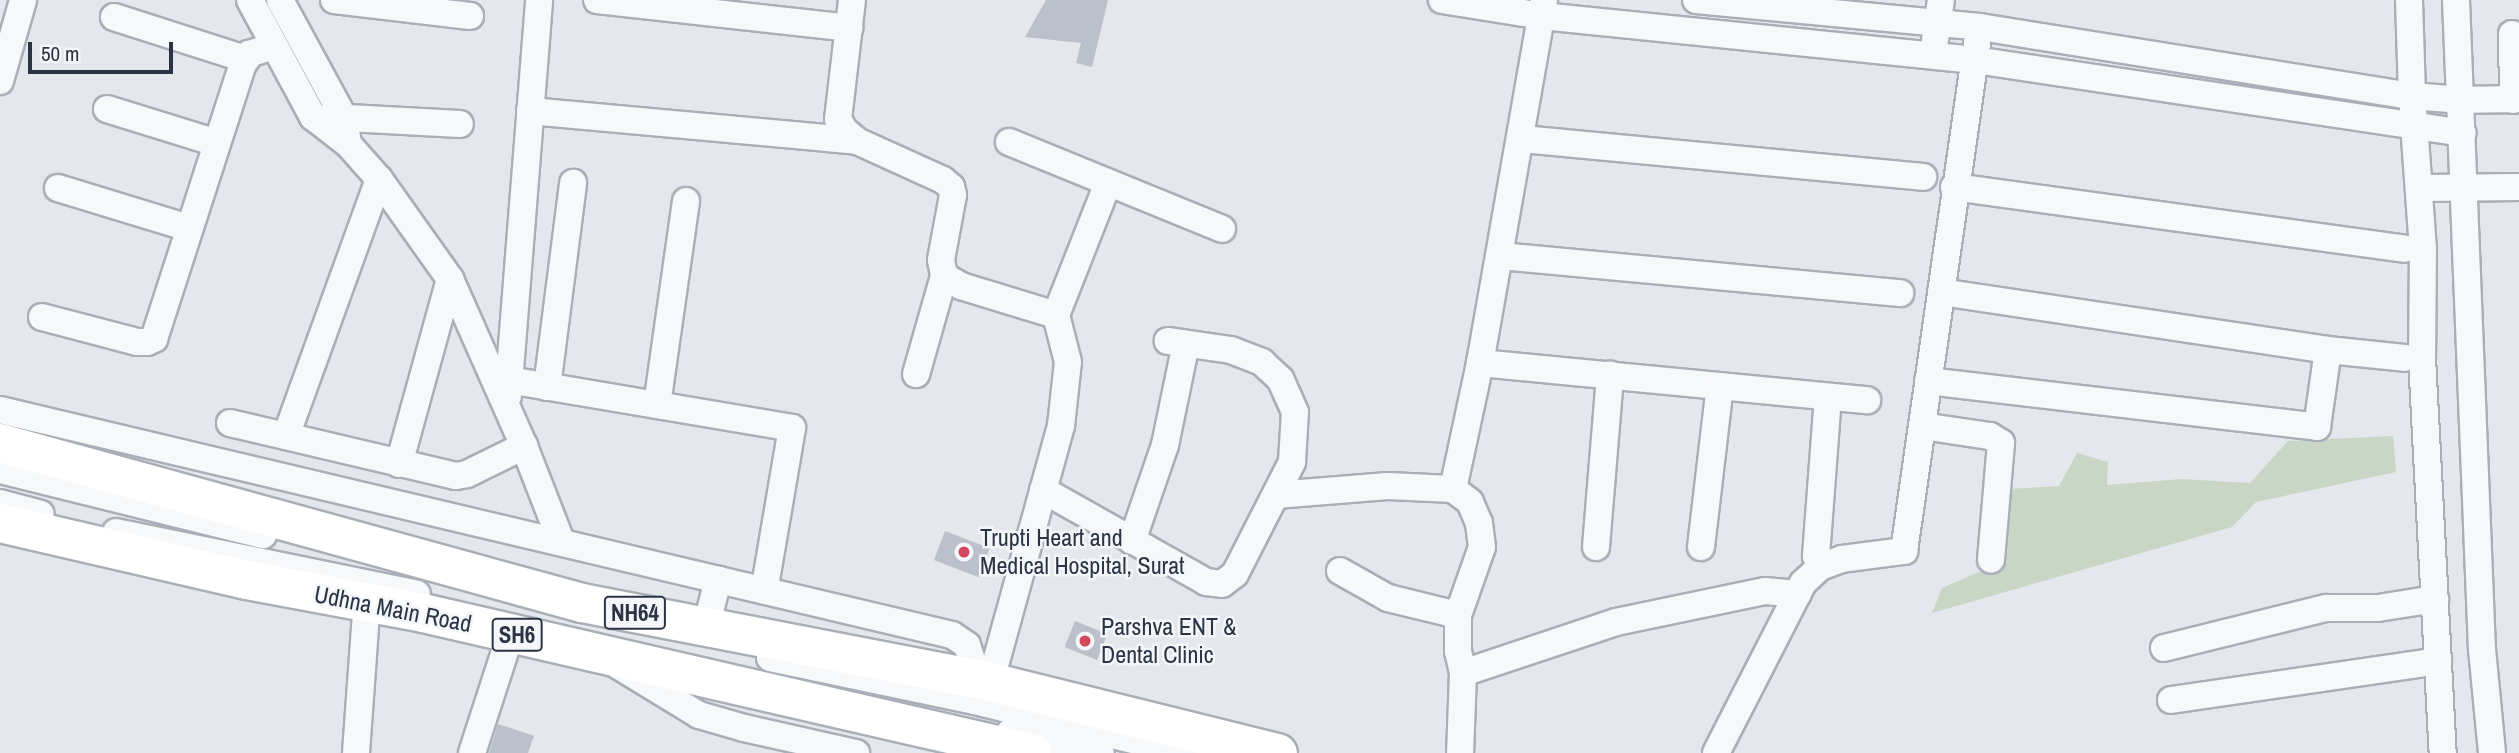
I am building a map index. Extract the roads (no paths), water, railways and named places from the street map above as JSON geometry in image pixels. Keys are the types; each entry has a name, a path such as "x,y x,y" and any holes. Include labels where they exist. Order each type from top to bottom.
{"highway":[{"name":"NH64","path":"0,443 371,574 582,603 706,626 981,706 1278,753"},
{"name":"Udhna Main Road","path":"0,523 371,574 511,633 604,656 981,706 1032,753"}],"street":[{"path":"0,81 23,0"},
{"path":"250,0 313,117 346,131 460,124"},
{"path":"280,0 346,131 450,279 508,393 524,446 561,541"},
{"path":"334,0 470,16"},
{"path":"508,393 539,0"},
{"path":"597,0 849,28"},
{"path":"852,0 838,119 844,130 857,141 951,187 953,195 941,260 944,276 916,374"},
{"path":"1442,0 1543,8 1975,60 2414,128 2463,133"},
{"path":"1696,0 1939,12 1980,27 2412,96 2462,100 2516,99 2512,34"},
{"path":"2409,0 2412,96 2423,248 2422,358 2443,753"},
{"path":"2456,0 2482,649 2491,753"},
{"path":"1453,489 1480,363 1522,139 1543,8"},
{"path":"1934,56 1939,12"},
{"path":"114,17 246,59"},
{"path":"1716,753 1803,583 1820,567 1842,559 1904,551 1954,187 1980,27"},
{"path":"42,317 137,342 147,342 154,338 246,59 257,50 274,46"},
{"path":"107,109 217,143"},
{"path":"530,111 857,141"},
{"path":"1522,139 1923,177"},
{"path":"1009,142 1222,229"},
{"path":"286,436 379,180"},
{"path":"547,387 573,183"},
{"path":"981,706 1060,426 1068,362 1056,315 1108,183"},
{"path":"1954,187 2405,249"},
{"path":"2419,188 2519,187"},
{"path":"58,188 190,228"},
{"path":"657,405 686,201"},
{"path":"1500,256 1900,293"},
{"path":"944,276 961,286 1056,315"},
{"path":"398,464 450,279"},
{"path":"1941,292 2329,350 2404,358"},
{"path":"1043,490 1189,574 1206,582 1222,584 1235,574 1292,462 1295,412 1280,379 1262,362 1231,350 1177,342 1166,444 1132,541"},
{"path":"1928,381 2317,428 2329,350"},
{"path":"1480,363 1867,400"},
{"path":"1596,547 1609,375"},
{"path":"1702,547 1720,386"},
{"path":"508,393 547,387 792,428 764,591"},
{"path":"1820,567 1815,555 1828,397"},
{"path":"0,410 951,635 967,645 981,706"},
{"path":"230,423 456,476 467,474 524,446"},
{"path":"1922,426 1990,436 2001,443 1991,560"},
{"path":"0,470 371,574"},
{"path":"1276,495 1388,486 1453,489 1470,502 1479,523 1482,547 1458,615 1458,651 1463,673 1460,753"},
{"path":"0,503 88,527 371,574 591,620 1185,753"},
{"path":"1340,570 1388,597 1458,615"},
{"path":"356,753 371,574"},
{"path":"706,626 718,580"},
{"path":"1463,673 1616,622 1765,591 1798,594"},
{"path":"2164,648 2326,608 2378,608 2435,599"},
{"path":"472,753 511,633"},
{"path":"604,656 699,715 789,746 856,753"},
{"path":"2171,700 2438,662"},
{"path":"981,706 1101,753"}],"place":[{"name":"Trupti Heart and Medical Hospital, Surat","path":"964,552"},
{"name":"Parshva ENT & Dental Clinic","path":"1085,641"}]}
